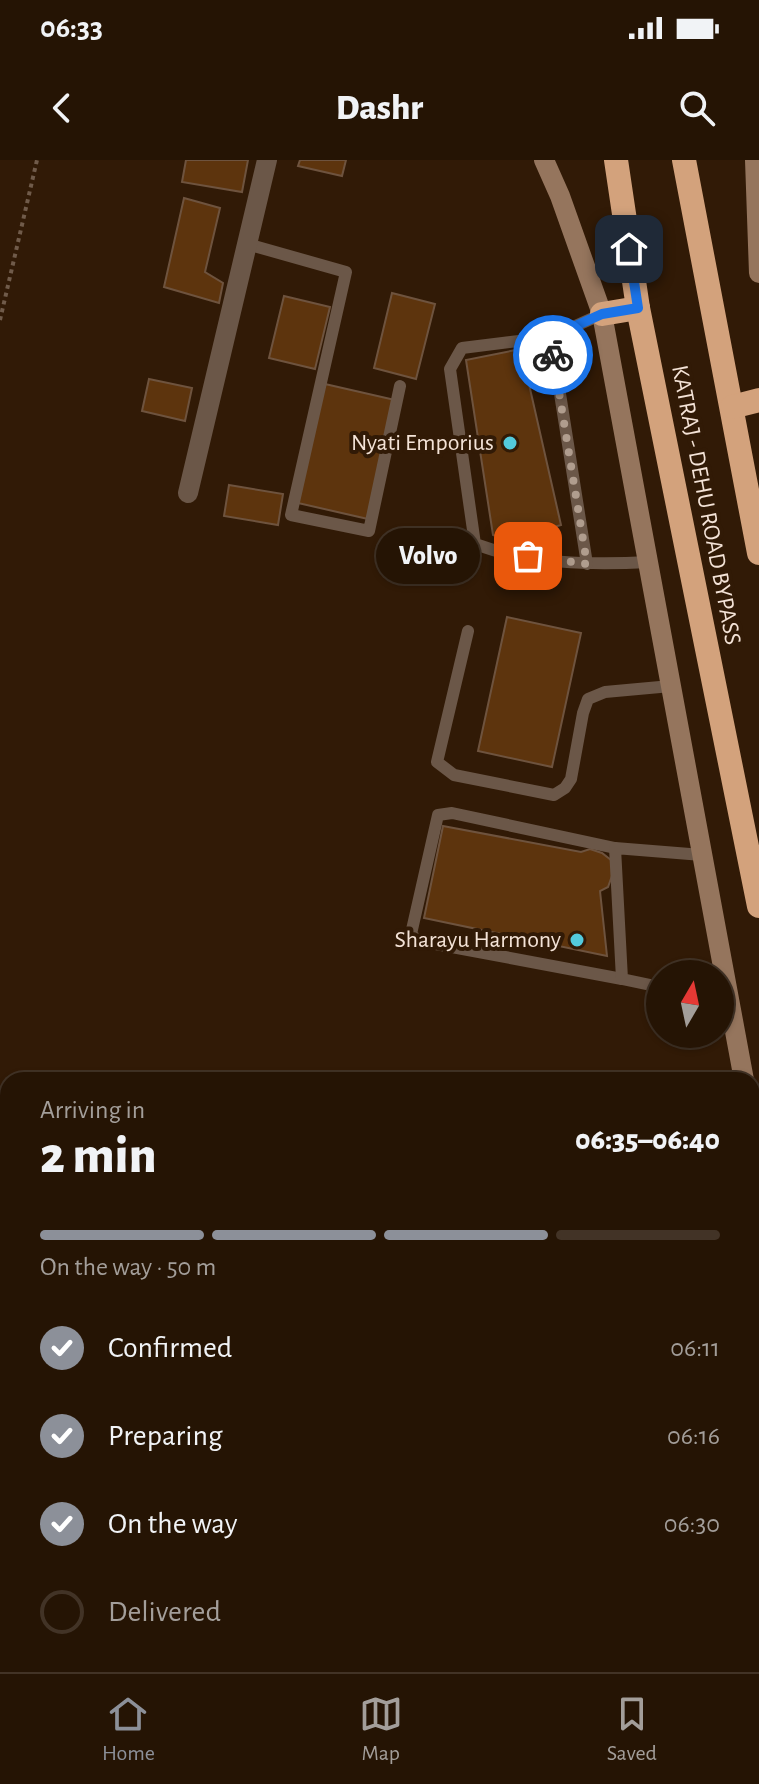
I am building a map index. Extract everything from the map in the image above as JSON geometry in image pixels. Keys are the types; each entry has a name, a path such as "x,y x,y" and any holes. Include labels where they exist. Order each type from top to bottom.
{"highway":[{"name":"KATRAJ - DEHU ROAD BYPASS","path":"616,160 638,308 759,906"},
{"name":"KATRAJ - DEHU ROAD BYPASS","path":"684,160 759,553"},
{"path":"602,314 638,308"},
{"path":"732,407 759,400"}],"street":[{"path":"188,493 267,160"},
{"path":"544,160 602,314 702,855 718,960"},
{"path":"755,160 759,273"},
{"path":"734,1039 742,1072"}],"lane":[{"path":"247,244 346,272 291,515 369,531 400,386"},
{"path":"602,314 551,337 462,348 450,369 475,544 500,553 587,564 649,562"},
{"path":"551,337 587,564"},
{"path":"468,631 437,762 454,775 554,795 565,788 571,779 588,699 605,692 671,686"},
{"path":"646,984 416,939 411,934 438,815 452,813 615,848 702,855"},
{"path":"615,848 622,979"}],"path":[{"path":"0,320 37,160"}],"building":[{"path":"186,160 248,160 242,192 182,182"},
{"path":"300,160 346,160 342,176 298,166"},
{"path":"184,198 220,208 205,272 223,283 219,303 164,287"},
{"path":"392,293 435,304 416,379 374,368"},
{"path":"284,296 330,307 315,369 269,358"},
{"name":"Nyati Emporius","path":"521,349 561,525 507,540 493,535 466,360"},
{"path":"149,379 192,388 185,421 142,411"},
{"path":"325,384 395,400 368,519 298,503"},
{"path":"229,485 283,494 278,525 224,516"},
{"path":"507,617 581,633 552,767 478,751"},
{"path":"443,826 581,852 590,849 611,860 613,873 608,887 600,891 607,956 424,918"}],"way so far":[{"path":"528,556 587,564 553,355"}],"place":[{"name":"Nyati Emporius","path":"510,443"},
{"name":"Volvo","path":"528,556"},
{"name":"Sharayu Harmony","path":"577,940"}],"route":[{"path":"553,355 551,337 602,314 638,308 629,249"}]}
